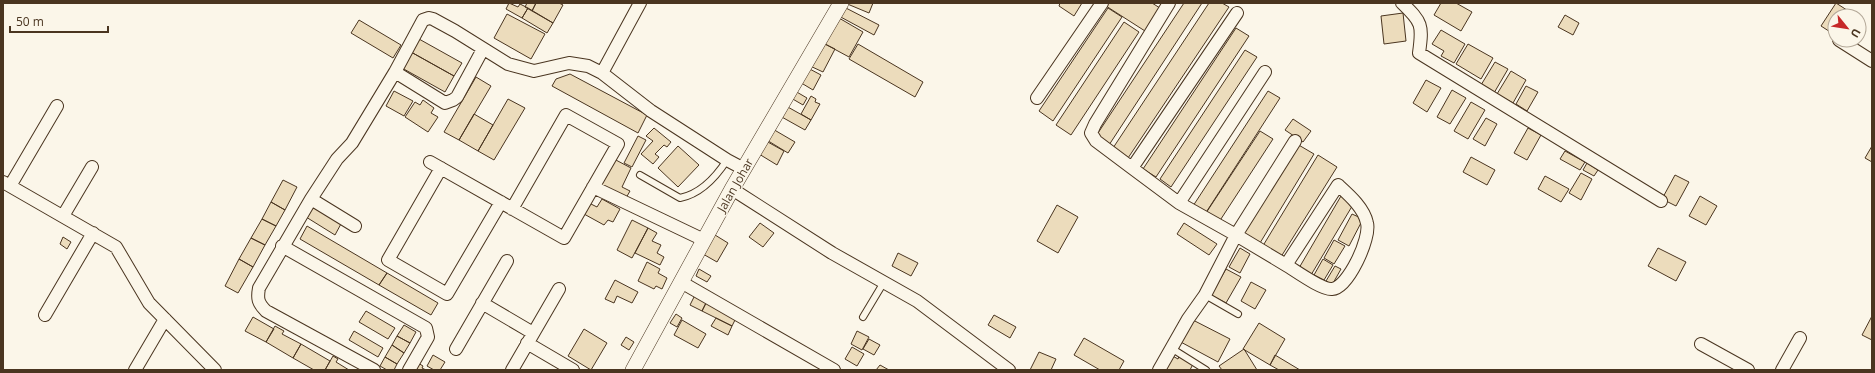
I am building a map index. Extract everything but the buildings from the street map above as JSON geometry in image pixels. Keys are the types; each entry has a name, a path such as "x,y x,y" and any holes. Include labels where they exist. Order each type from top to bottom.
{"street":[{"path":"602,73 640,3"},
{"name":"Jalan Johar","path":"632,370 732,189 841,3"},
{"path":"1037,98 1102,3"},
{"path":"1402,3 1418,18 1422,35 1419,53 1661,201"},
{"path":"1164,5 1091,133 1096,141 1179,203 1321,286 1331,290 1339,287 1345,281 1363,250 1367,237 1367,223 1351,196 1338,185 1286,265"},
{"path":"1132,168 1237,13"},
{"path":"374,370 266,311 257,298 259,288 282,246 338,159 352,143 395,72 423,20 433,20 508,64 534,71 569,62 588,66 602,73 652,111 727,160 744,169"},
{"path":"1852,48 1872,61"},
{"path":"395,72 445,103 450,102 460,93 483,49"},
{"path":"1179,203 1265,72"},
{"path":"57,106 6,184 116,247 149,303 215,370"},
{"path":"501,202 447,294 388,260 436,165 501,202 512,209 564,238 618,144 566,115 512,209"},
{"path":"1159,370 1188,319 1205,296 1236,235 1295,141"},
{"path":"63,216 92,167"},
{"path":"593,187 704,240"},
{"path":"732,189 832,253 917,301 1009,370"},
{"path":"311,199 356,226"},
{"path":"45,315 93,233"},
{"path":"282,246 426,328 428,337 409,370"},
{"path":"456,349 507,261"},
{"path":"681,282 834,370"},
{"path":"512,370 559,289"},
{"path":"482,303 573,370"},
{"path":"135,370 165,319"},
{"path":"1782,370 1800,338"},
{"path":"1701,344 1748,370"}],"lane":[{"path":"640,174 680,198 697,192 722,168 727,160"},
{"path":"863,317 884,282"},
{"path":"1205,296 1238,314"},
{"path":"1171,348 1206,370"}]}
